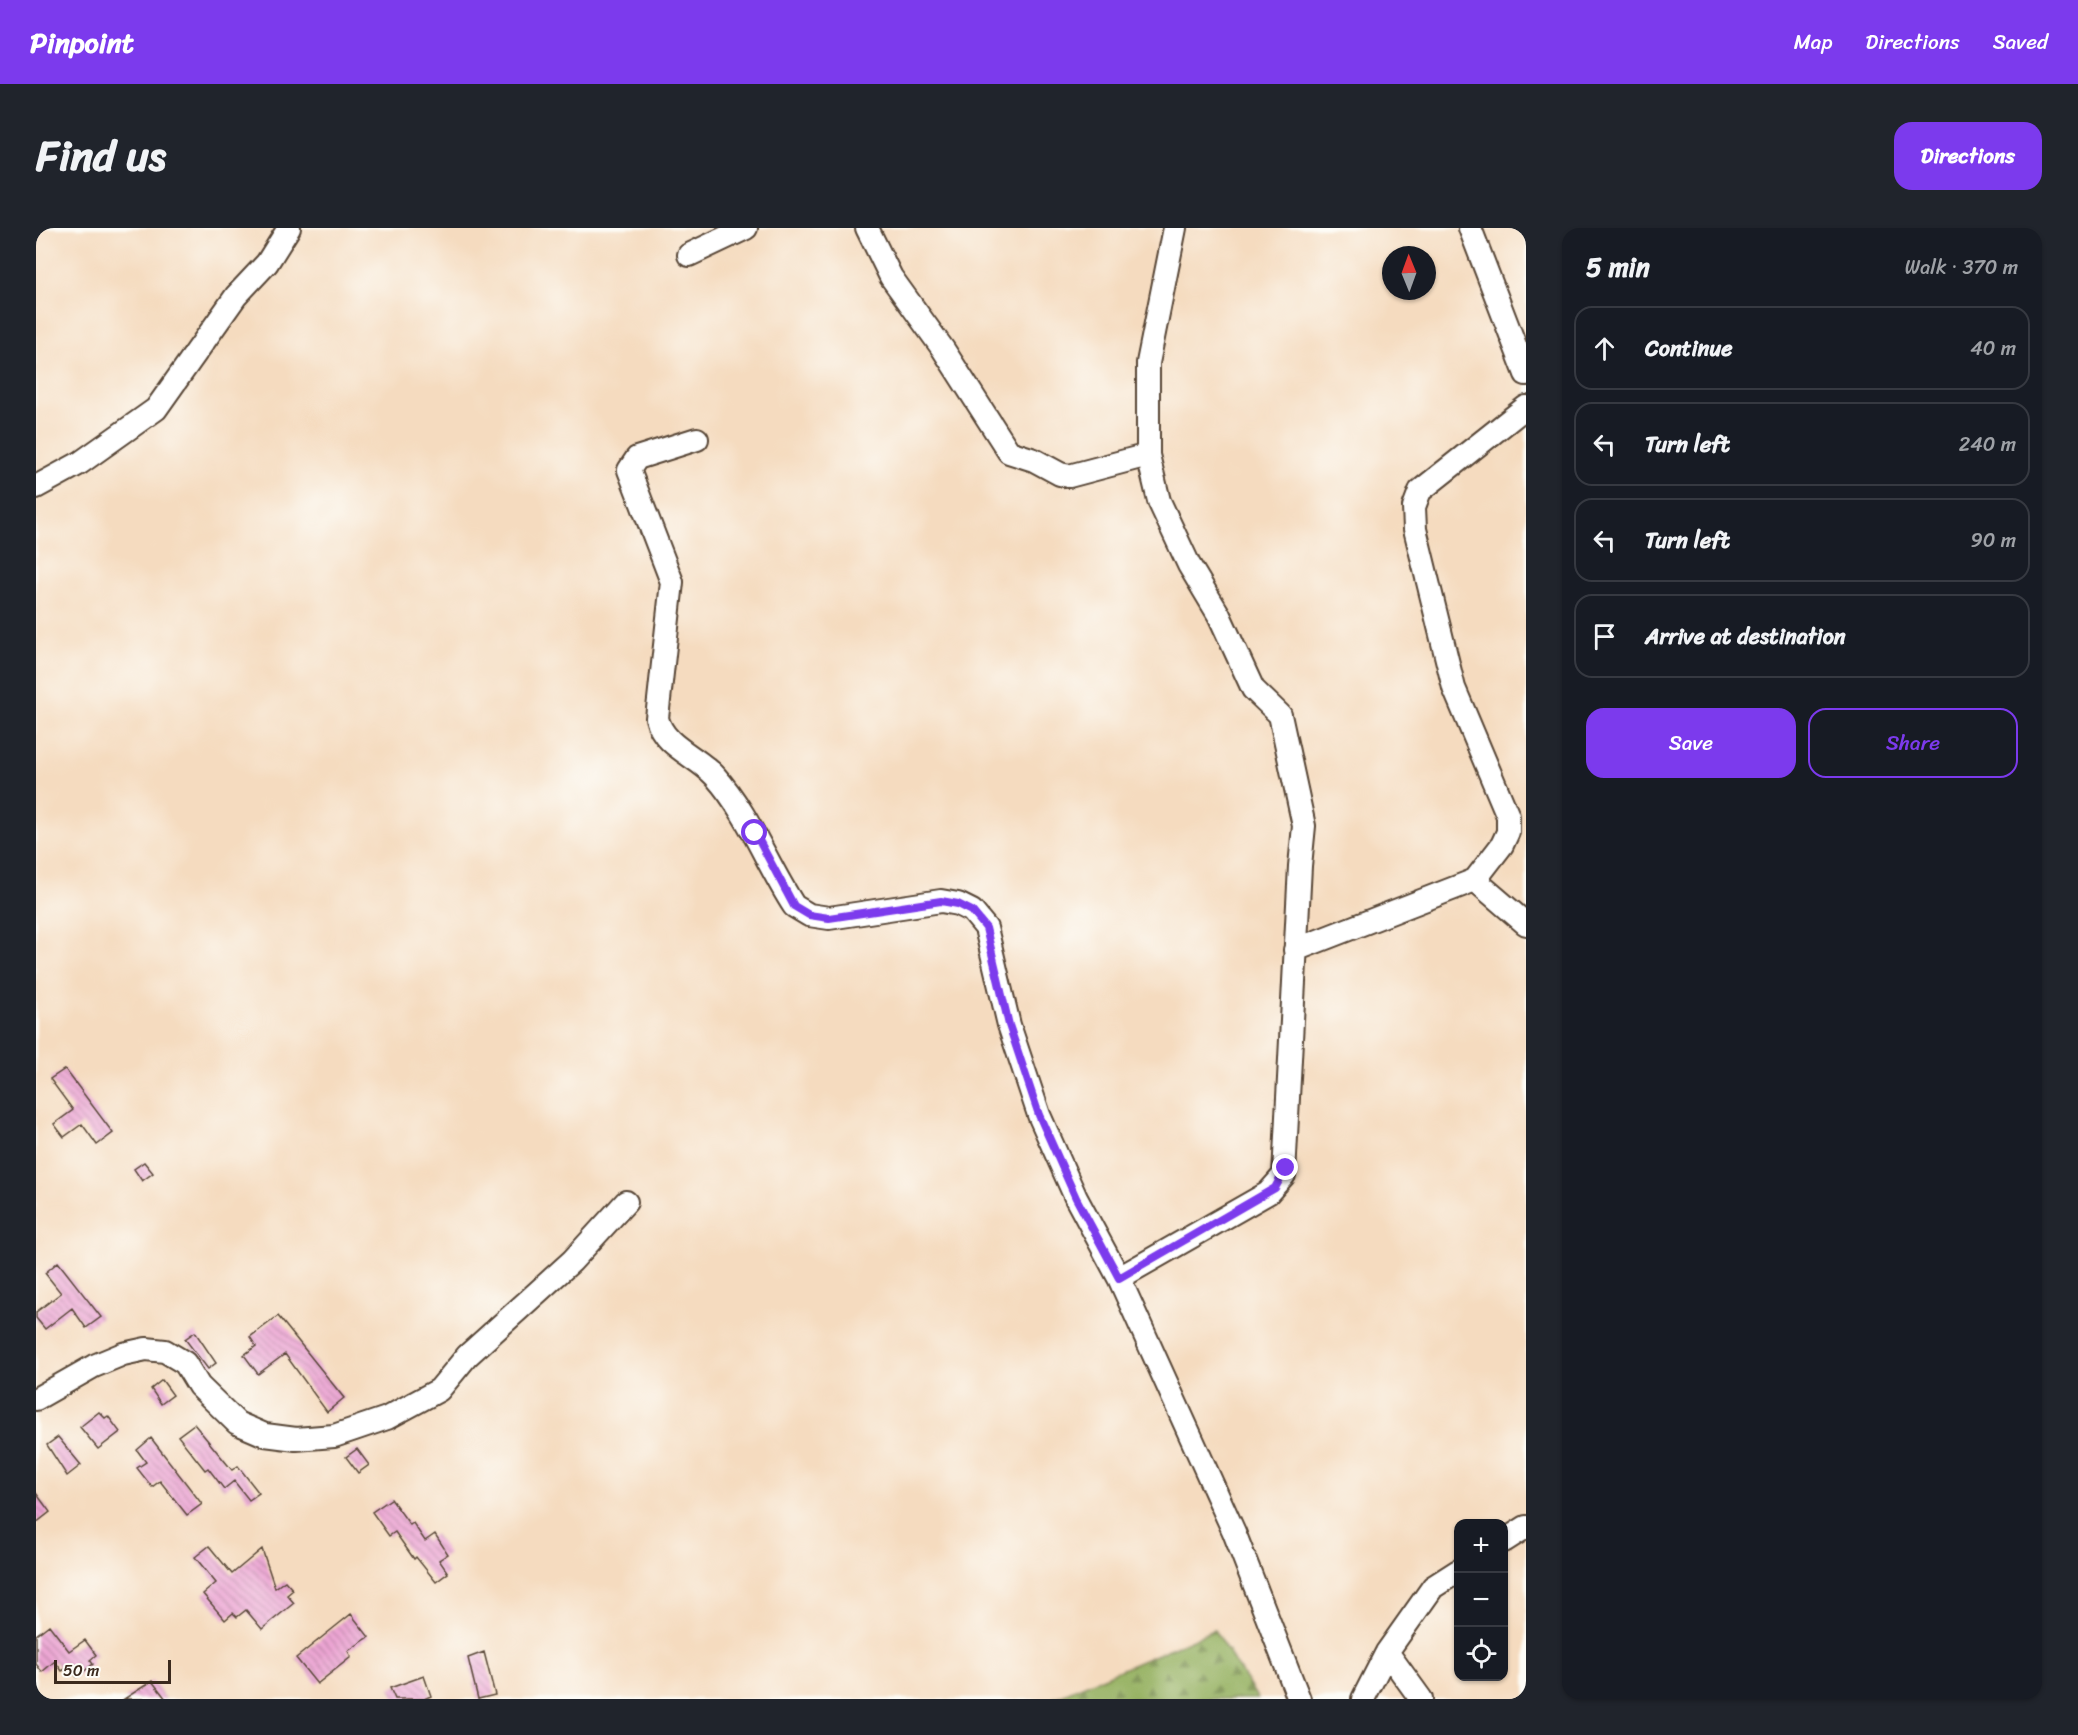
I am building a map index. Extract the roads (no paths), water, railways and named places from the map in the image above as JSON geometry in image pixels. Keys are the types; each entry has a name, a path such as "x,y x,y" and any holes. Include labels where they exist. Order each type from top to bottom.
{"street":[{"path":"36,487 80,464 156,409 230,304 267,263 289,228"},
{"path":"689,255 746,228"},
{"path":"867,228 891,278 943,349 1009,452 1034,460 1060,474 1069,476 1148,455"},
{"path":"1119,1278 1268,1193 1280,1182 1286,1168 1295,950 1304,826 1280,715 1253,689 1219,615 1189,565 1159,501 1148,455 1148,363 1175,228"},
{"path":"1470,228 1526,374"},
{"path":"1295,950 1475,880 1502,845 1508,832 1508,816 1454,688 1415,529 1414,507 1420,491 1526,407"},
{"path":"697,439 637,458 629,470 672,582 657,718 663,733 716,777 747,819 794,906 809,915 829,918 941,901 958,904 972,911 986,928 1009,1025 1039,1115 1076,1198 1119,1278 1234,1532 1299,1699"},
{"path":"1475,880 1526,924"},
{"path":"36,1399 94,1366 123,1354 146,1349 165,1351 185,1363 199,1386 237,1423 265,1436 296,1439 334,1436 387,1418 439,1390 467,1356 572,1261 626,1202"},
{"path":"1508,1538 1526,1527"},
{"path":"1363,1699 1387,1652 1433,1587 1455,1573"},
{"path":"1387,1652 1421,1699"}]}
